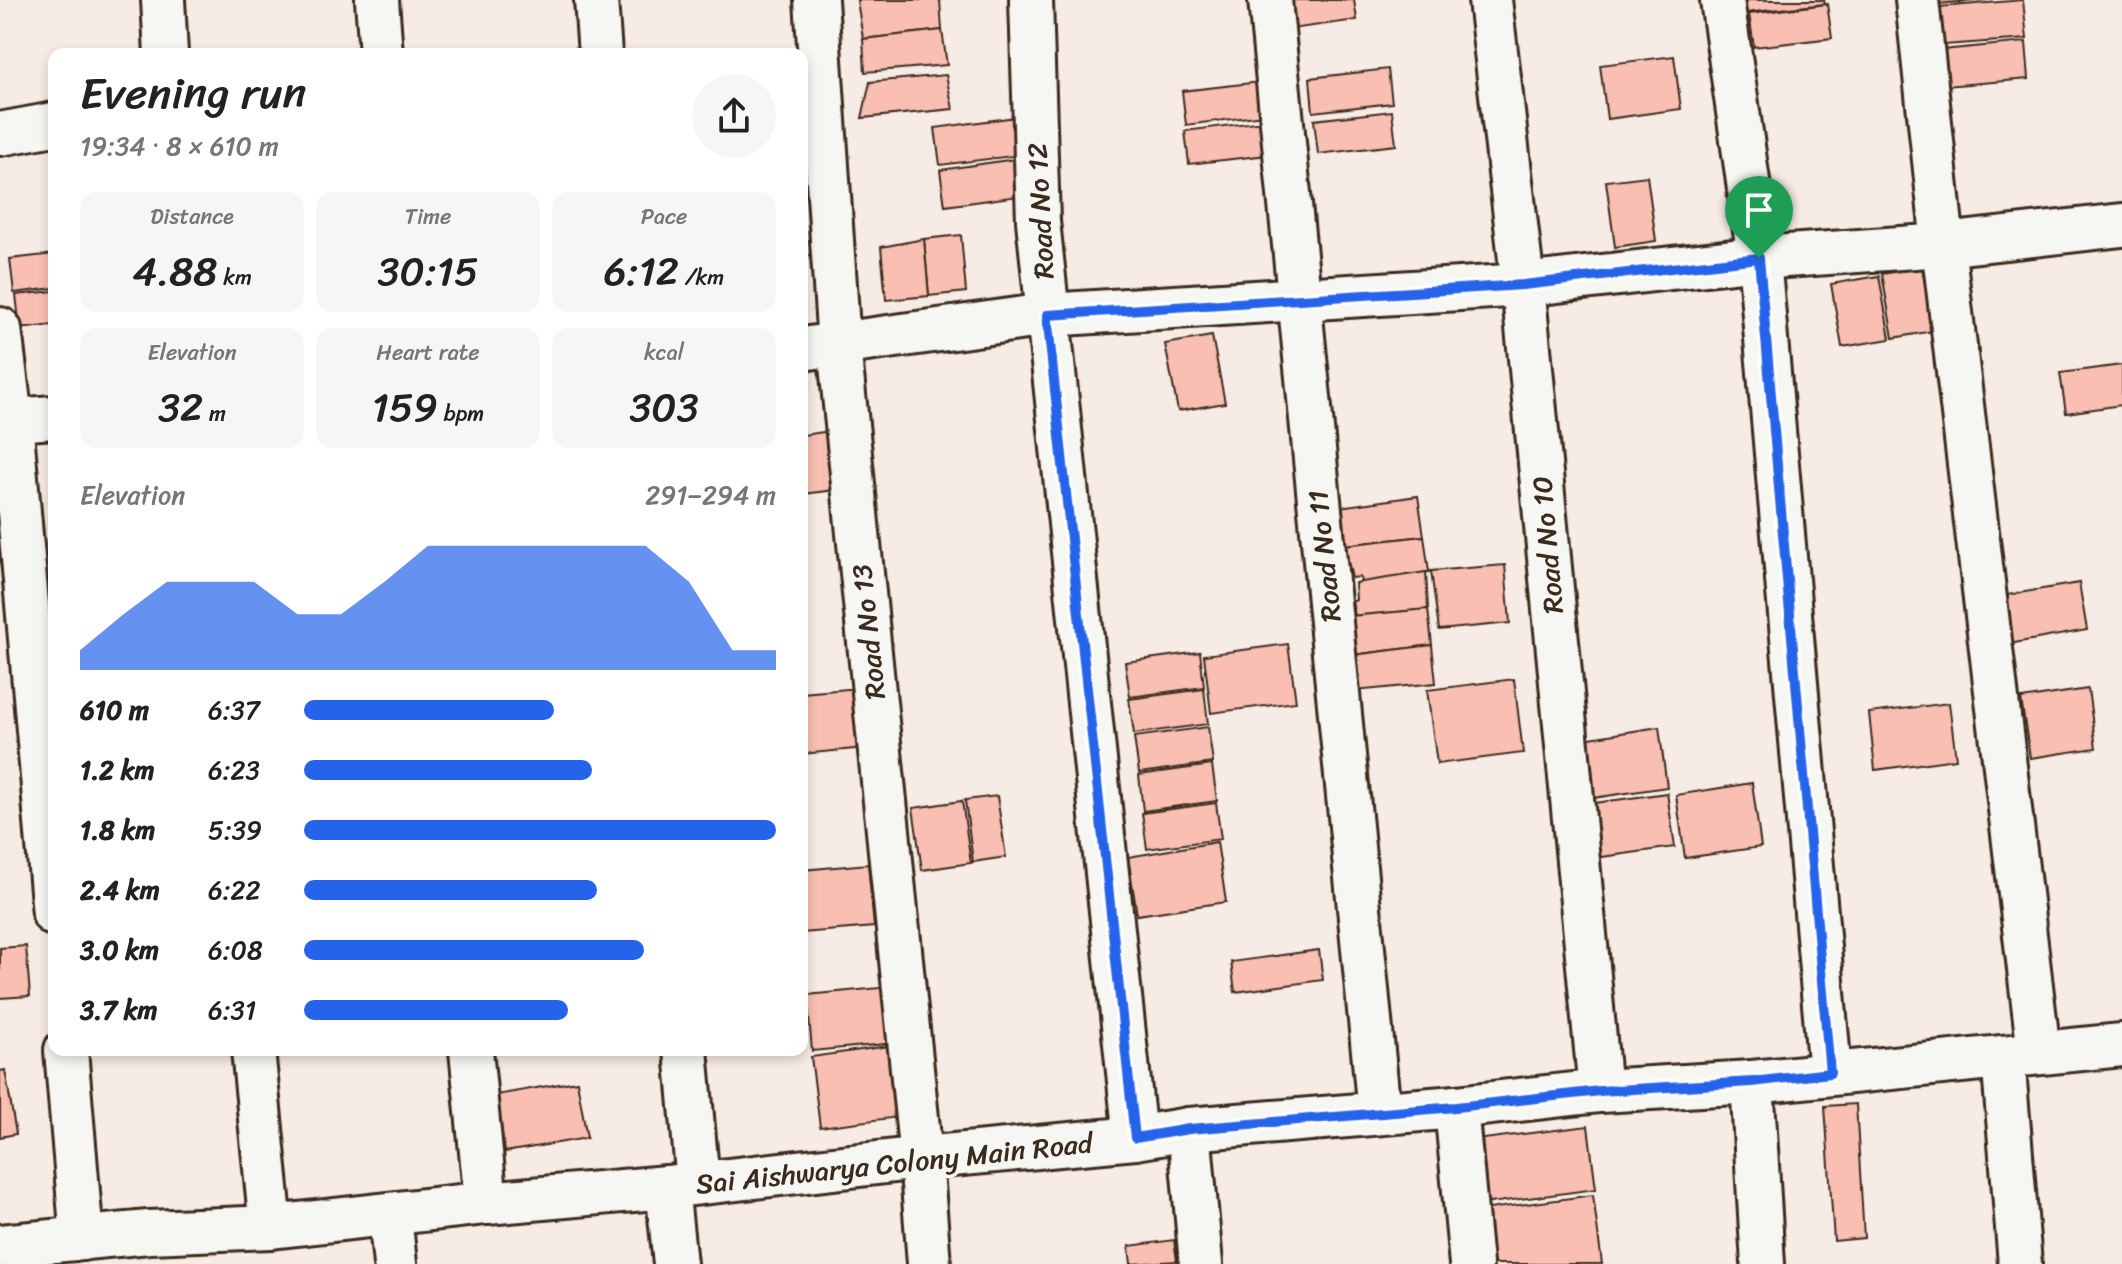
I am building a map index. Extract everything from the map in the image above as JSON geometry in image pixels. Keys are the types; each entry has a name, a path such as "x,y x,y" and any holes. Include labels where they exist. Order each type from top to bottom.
{"street":[{"path":"163,0 166,48"},
{"path":"377,0 381,48"},
{"path":"596,0 600,48"},
{"name":"Road No 13","path":"816,0 821,347 921,1158 929,1264"},
{"name":"Road No 12","path":"1031,0 1038,221 1135,1138"},
{"name":"Road No 11","path":"1270,0 1379,1112"},
{"name":"Road No 10","path":"1490,0 1523,285 1600,1091"},
{"path":"1722,0 1759,258 1830,1073"},
{"path":"1917,0 2021,1055 2020,1264"},
{"path":"0,134 48,125"},
{"path":"821,347 1047,315 1523,285 1759,258 1943,245 2122,225"},
{"path":"0,329 5,420 48,854"},
{"path":"5,420 48,417"},
{"name":"Sai Aishwarya Colony Main Road","path":"0,1246 82,1239 150,1248 271,1227 1135,1138 1189,1129 1456,1107 1600,1091 1752,1082 2122,1045"},
{"path":"67,1056 82,1239"},
{"path":"254,1056 271,1227"},
{"path":"472,1056 486,1203"},
{"path":"675,1264 683,1185 686,1056"},
{"path":"1752,1082 1763,1264"},
{"path":"1456,1107 1471,1264"},
{"path":"1189,1129 1201,1264"},
{"path":"390,1215 395,1264"}],"building":[{"path":"857,0 940,0 942,30 863,39"},
{"path":"1279,0 1354,0 1357,20 1284,30"},
{"path":"1745,0 1824,0 1825,4 1746,13"},
{"path":"1937,0 1987,0 1938,4"},
{"path":"2023,0 2027,39 1944,45 1940,7"},
{"path":"1827,4 1832,38 1754,47 1749,14"},
{"path":"942,30 947,65 865,72 863,39"},
{"path":"2026,42 2029,79 1945,86 1942,50"},
{"path":"1674,56 1681,109 1607,119 1600,65"},
{"path":"1388,69 1392,103 1313,112 1310,78"},
{"path":"946,75 953,109 862,118 870,82"},
{"path":"1260,82 1264,115 1186,125 1182,91"},
{"path":"1392,111 1396,145 1318,154 1314,120"},
{"path":"1016,117 1021,155 940,165 935,128"},
{"path":"1263,121 1267,155 1189,164 1185,131"},
{"path":"1022,158 1026,195 945,206 940,170"},
{"path":"1647,176 1656,241 1615,247 1606,181"},
{"path":"961,235 966,292 929,296 924,239"},
{"path":"924,239 929,296 886,300 881,247"},
{"path":"48,255 48,289 14,293 10,259"},
{"path":"1922,267 1933,331 1893,338 1882,274"},
{"path":"1879,276 1890,339 1842,347 1831,284"},
{"path":"48,292 48,326 20,329 16,295"},
{"path":"1212,336 1225,403 1178,411 1165,344"},
{"path":"2122,365 2122,405 2066,413 2060,373"},
{"path":"846,429 852,488 808,493 808,434"},
{"path":"1418,496 1424,536 1344,545 1339,507"},
{"path":"1424,536 1429,572 1361,583 1360,577 1352,578 1344,545"},
{"path":"1505,565 1510,623 1439,630 1431,571"},
{"path":"1426,572 1428,609 1355,616 1352,602 1356,600 1355,583"},
{"path":"2079,583 2087,630 2003,645 1995,597"},
{"path":"1428,609 1432,645 1353,655 1350,616"},
{"path":"1288,644 1296,702 1211,713 1204,655"},
{"path":"1432,645 1436,683 1355,691 1353,655"},
{"path":"1200,652 1204,687 1130,697 1125,662"},
{"path":"1514,679 1523,753 1437,764 1427,690"},
{"path":"859,688 865,748 808,753 808,692"},
{"path":"1204,689 1208,724 1134,734 1129,699"},
{"path":"2088,689 2096,748 2030,758 2021,699"},
{"path":"1949,703 1956,759 1875,770 1869,713"},
{"path":"1208,727 1213,763 1139,773 1134,737"},
{"path":"1659,727 1667,787 1586,799 1577,740"},
{"path":"1212,765 1217,801 1143,811 1139,775"},
{"path":"1752,783 1761,847 1685,858 1676,795"},
{"path":"1667,793 1675,847 1594,858 1587,804"},
{"path":"997,796 1006,857 973,862 965,800"},
{"path":"962,801 971,863 922,870 913,808"},
{"path":"1216,803 1221,839 1147,849 1142,813"},
{"path":"1217,842 1226,902 1137,915 1128,857"},
{"path":"868,864 874,927 808,932 808,869"},
{"path":"26,946 30,996 0,998 0,948"},
{"path":"1319,950 1323,980 1235,992 1231,962"},
{"path":"890,987 896,1043 812,1051 808,995"},
{"path":"889,1046 899,1117 820,1127 811,1057"},
{"path":"5,1070 16,1134 0,1137 0,1071"},
{"path":"577,1081 587,1138 505,1152 496,1095"},
{"path":"1856,1104 1864,1238 1834,1241 1825,1106"},
{"path":"1588,1126 1596,1189 1483,1204 1475,1140"},
{"path":"1593,1195 1602,1264 1488,1264 1481,1210"},
{"path":"1174,1240 1177,1261 1131,1264 1129,1246"}],"route":[{"path":"1759,258 1830,1073 1189,1129 1135,1138 1047,315 1523,285 1759,258"}]}
